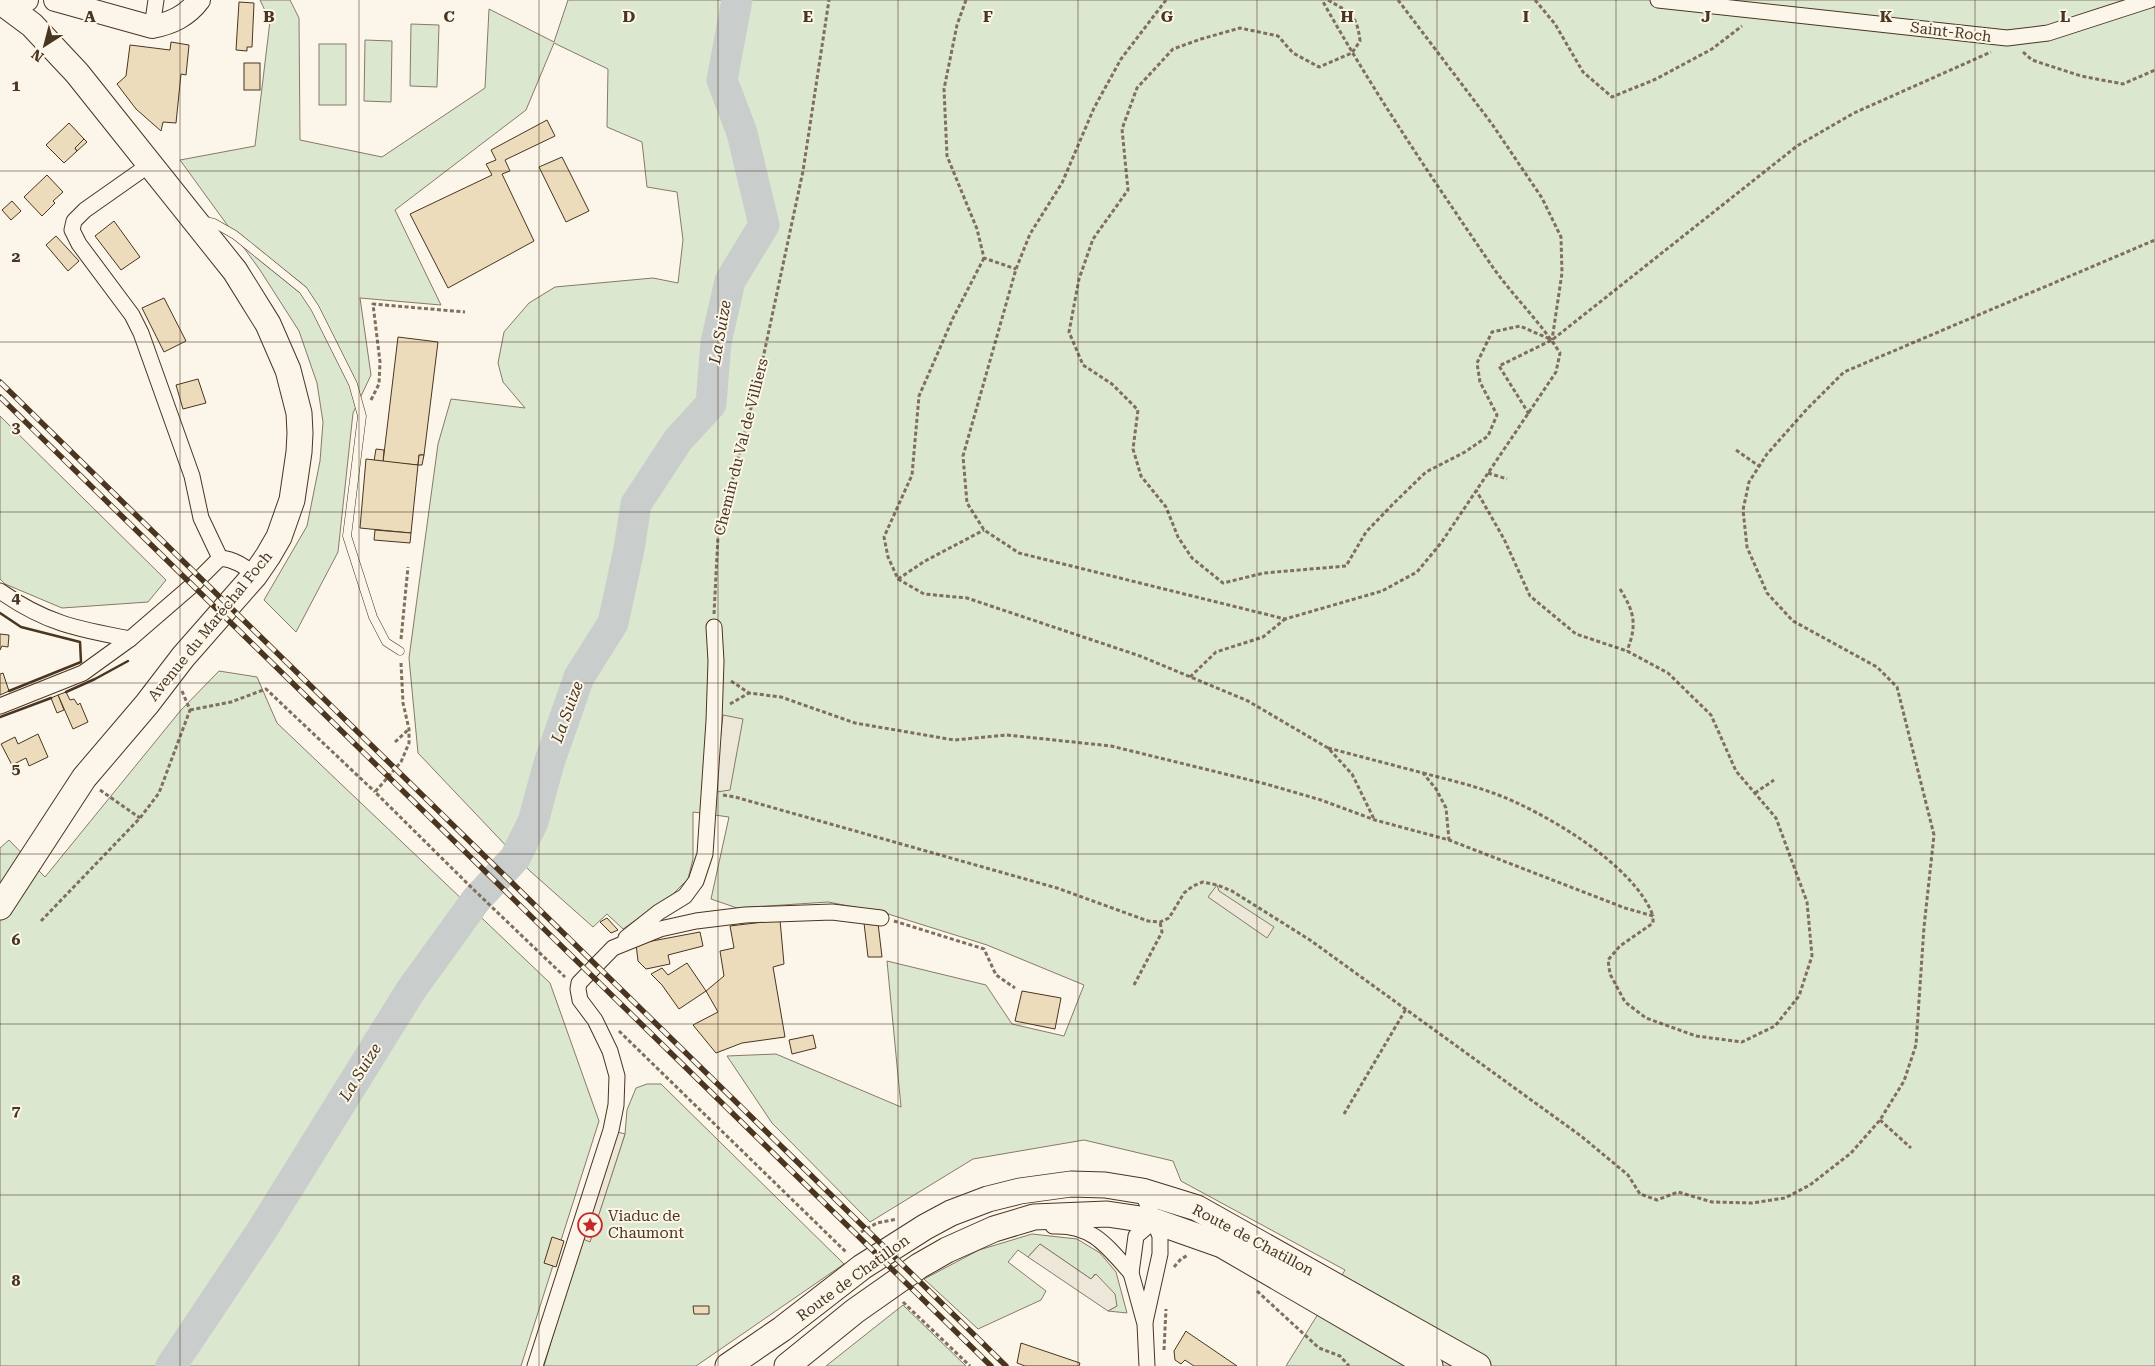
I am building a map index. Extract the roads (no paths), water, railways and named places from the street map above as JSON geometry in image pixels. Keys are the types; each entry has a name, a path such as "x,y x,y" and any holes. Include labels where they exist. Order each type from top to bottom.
{"main road":[{"path":"55,0 152,27 167,24 177,19 188,12 199,0"},
{"name":"Avenue du Maréchal Foch","path":"0,907 84,778 147,704 182,657 255,575 279,537 292,500 299,452 299,414 288,370 268,324 235,271 77,73 13,4"},
{"name":"Route de Chatillon","path":"728,1366 782,1329 862,1267 925,1226 951,1213 988,1199 1020,1191 1071,1184 1105,1185 1142,1191 1197,1208 1478,1366"},
{"name":"Route de Chatillon","path":"787,1366 855,1311 919,1266 947,1250 994,1229 1034,1216 1070,1214 1107,1214 1154,1220 1188,1242 1222,1245 1430,1366"},
{"path":"748,1366 782,1329"}],"street":[{"path":"152,27 156,0"},
{"name":"Saint-Roch","path":"1656,0 2007,38 2048,33 2150,0"},
{"path":"150,166 85,210 74,221 72,230 79,244 128,309 141,333 192,476 201,518 220,558"},
{"path":"220,558 229,559 240,564 255,575"},
{"path":"0,706 83,673 130,639 196,582 220,558"},
{"path":"0,591 44,618 74,628 130,639"},
{"path":"535,1366 611,1130 616,1105 617,1076 610,1051 595,1020 580,1000 579,983 613,948 659,912 685,896 696,882 705,854 710,794 715,678 714,627"},
{"path":"613,948 660,929 696,921 746,915 832,912 881,918"},
{"path":"1142,1191 1160,1236 1160,1254 1145,1324"},
{"path":"1147,1366 1145,1324 1131,1273 1136,1236 1154,1220 1181,1202"},
{"path":"994,1229 1059,1226 1087,1230 1104,1242 1131,1273"},
{"path":"1160,1254 1188,1242"}],"lane":[{"path":"193,218 214,223 235,235 303,290 315,308 353,384 362,416 347,536 373,618 386,642 400,651"}],"waterway":[{"name":"La Suize","path":"171,1366 262,1230 411,990 476,900 515,858 533,822 549,763 579,677 613,623 629,549 636,504 678,440 711,404 716,342 730,281 764,225 742,133 722,80 737,0"}],"railway":[{"path":"0,382 1006,1366"},
{"path":"0,397 991,1366"}],"place":[{"name":"Viaduc de Chaumont","path":"590,1225"}]}
